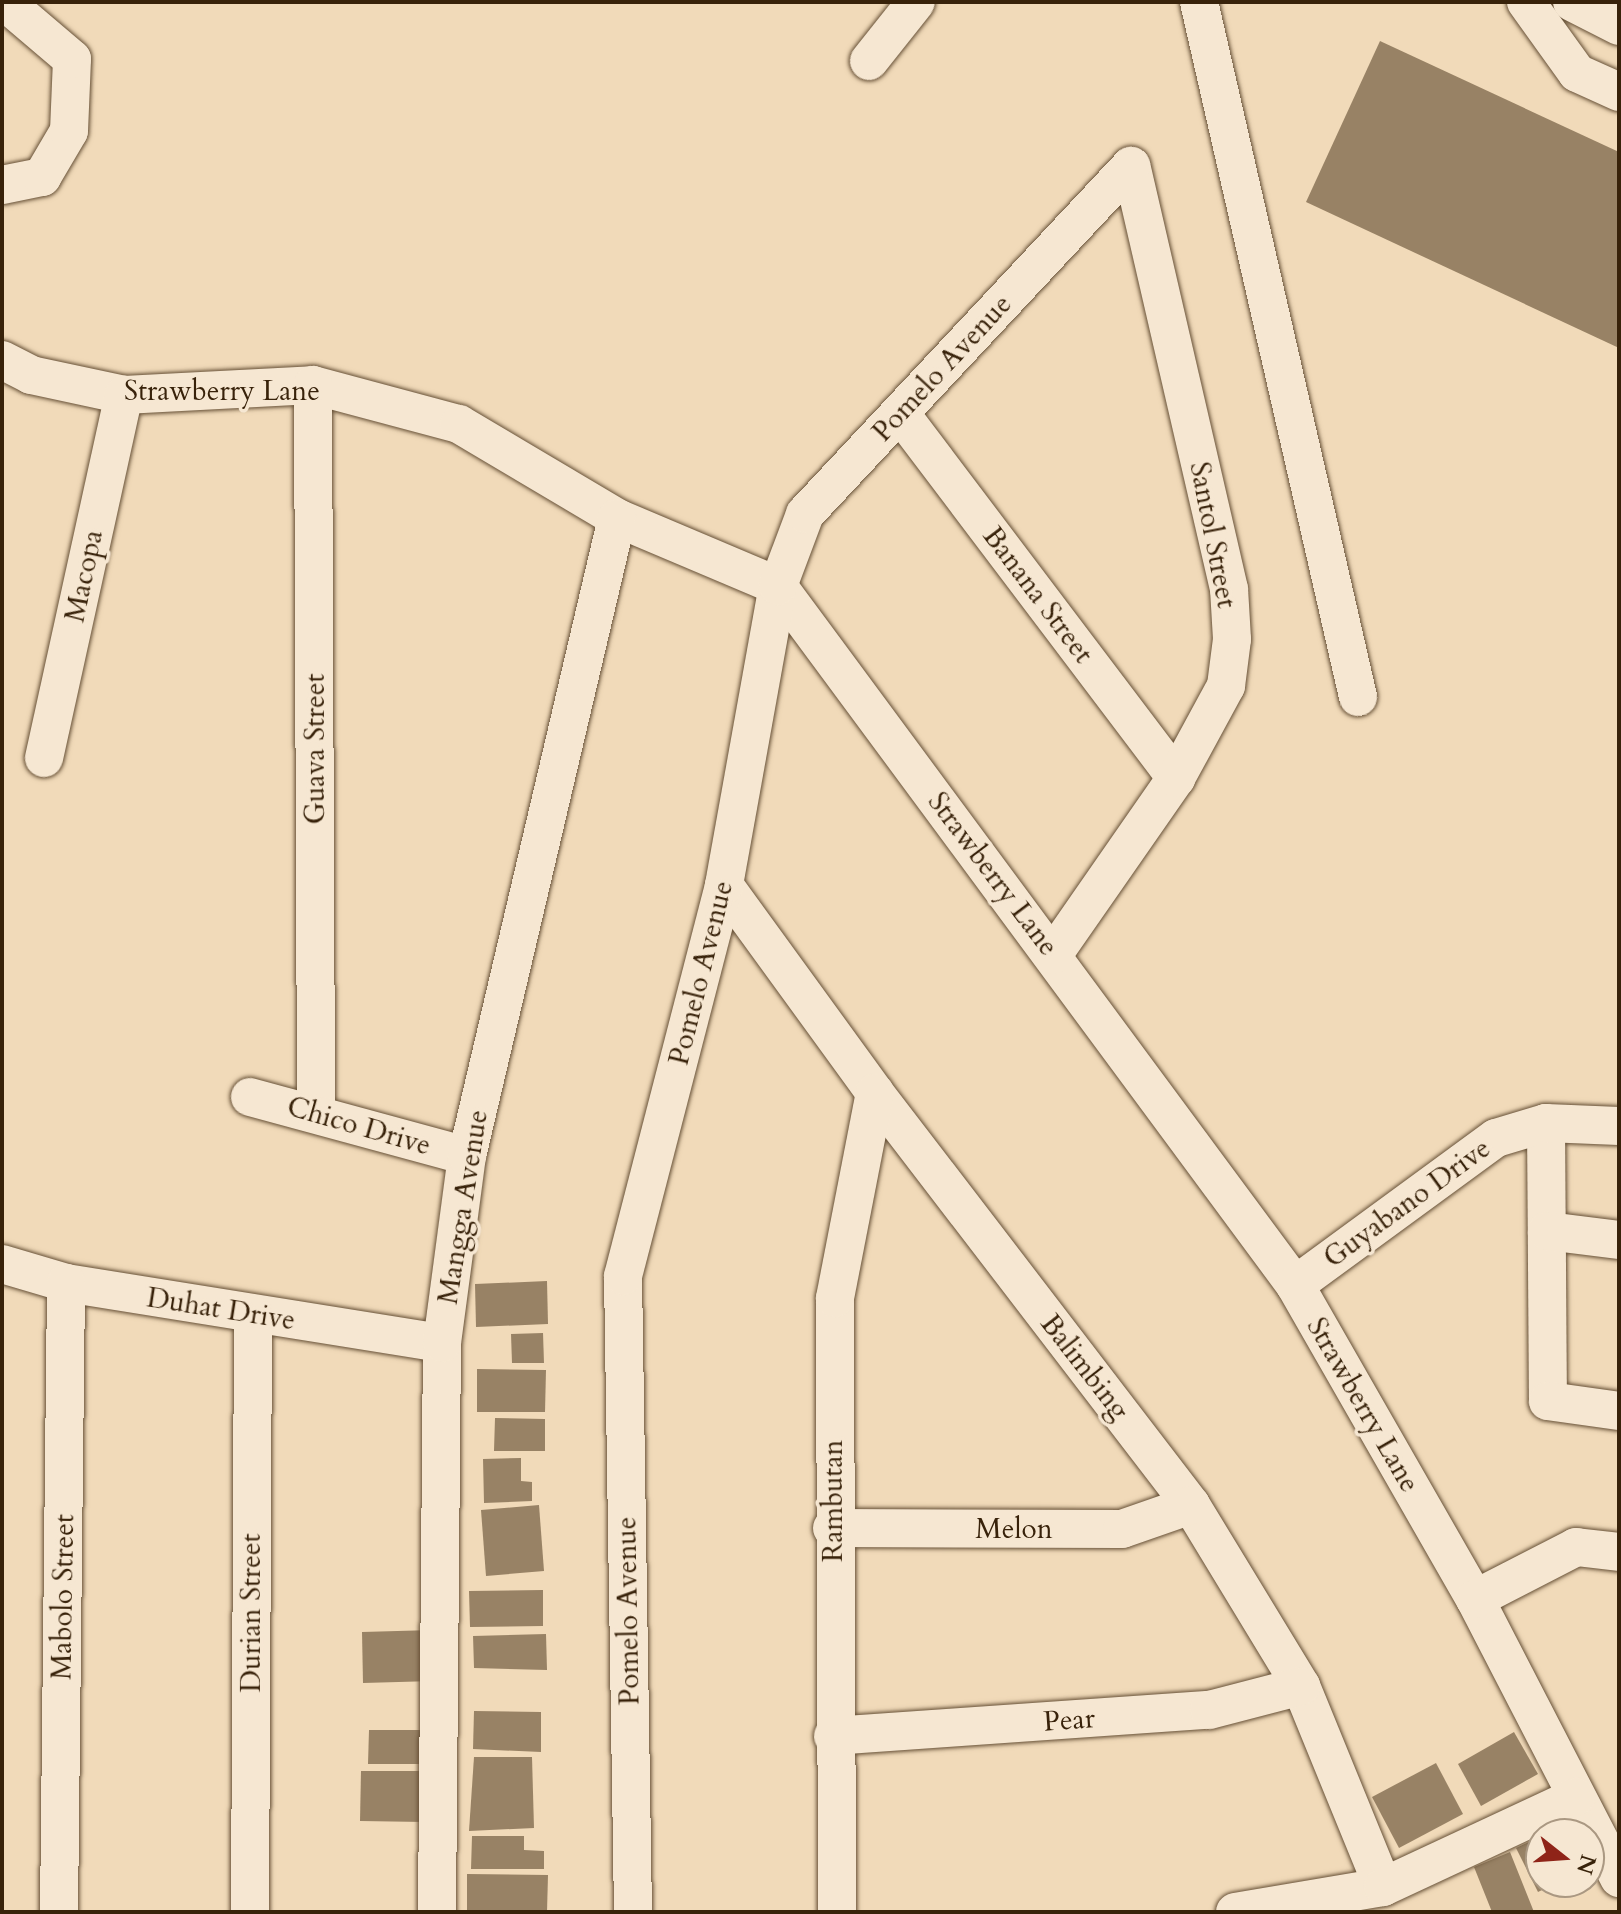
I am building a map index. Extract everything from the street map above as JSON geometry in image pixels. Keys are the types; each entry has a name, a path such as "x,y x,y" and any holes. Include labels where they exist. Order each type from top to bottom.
{"street":[{"path":"2,185 42,177 69,131 72,59 5,2"},
{"path":"869,61 916,2"},
{"path":"1199,2 1358,697"},
{"path":"1526,2 1577,73 1619,92"},
{"path":"1572,2 1619,26"},
{"name":"Pomelo Avenue","path":"633,1912 623,1276 724,885 778,586 805,514 1131,166"},
{"name":"Santol Street","path":"1053,955 1176,778 1226,686 1232,639 1229,589 1131,166"},
{"name":"Strawberry Lane","path":"2,360 31,375 124,395 313,385 459,424 617,518 778,586 1295,1285 1475,1599 1619,1878"},
{"name":"Guava Street","path":"313,385 316,1113"},
{"name":"Macopa","path":"44,758 124,395"},
{"name":"Banana Street","path":"900,413 1176,778"},
{"name":"Mangga Avenue","path":"437,1912 442,1343 467,1156 617,518"},
{"name":"Balimbing","path":"724,885 875,1093 1191,1505 1301,1686 1383,1887"},
{"name":"Rambutan","path":"837,1912 832,1528 835,1298 875,1093"},
{"name":"Chico Drive","path":"250,1097 467,1156"},
{"path":"1546,1123 1548,1401 1619,1411"},
{"name":"Guyabano Drive","path":"1295,1285 1484,1146 1546,1123 1619,1126"},
{"path":"1547,1231 1619,1240"},
{"name":"Duhat Drive","path":"2,1264 66,1283 442,1343"},
{"name":"Mabolo Street","path":"59,1912 66,1283"},
{"name":"Durian Street","path":"250,1912 253,1315"},
{"name":"Melon","path":"832,1528 1122,1529 1191,1505"},
{"path":"1475,1599 1576,1547 1619,1552"},
{"name":"Pear","path":"833,1736 1209,1710 1301,1686"},
{"path":"1235,1912 1383,1887 1576,1797"}],"building":[{"path":"1380,41 1619,152 1619,348 1306,202"},
{"path":"547,1281 548,1324 476,1327 475,1284"},
{"path":"543,1333 544,1363 512,1363 511,1334"},
{"path":"477,1369 546,1370 545,1412 477,1412"},
{"path":"495,1418 545,1419 545,1451 494,1451"},
{"path":"521,1458 521,1481 532,1482 532,1501 484,1503 483,1459"},
{"path":"539,1505 544,1571 486,1576 481,1510"},
{"path":"543,1590 543,1626 470,1627 469,1591"},
{"path":"433,1630 434,1681 363,1683 362,1632"},
{"path":"546,1634 547,1670 474,1668 473,1636"},
{"path":"474,1711 541,1712 541,1752 473,1749"},
{"path":"369,1730 429,1730 429,1764 368,1764"},
{"path":"1514,1732 1538,1774 1481,1806 1458,1764"},
{"path":"474,1757 532,1757 534,1828 469,1831"},
{"path":"1436,1763 1463,1814 1399,1848 1372,1797"},
{"path":"361,1771 424,1771 424,1822 360,1821"},
{"path":"472,1836 524,1836 524,1850 544,1851 544,1869 471,1869"},
{"path":"1525,1844 1525,1866 1516,1848"},
{"path":"1510,1852 1525,1890 1525,1898 1528,1898 1534,1912 1492,1912 1474,1867"},
{"path":"467,1874 548,1875 547,1912 467,1912"}]}
